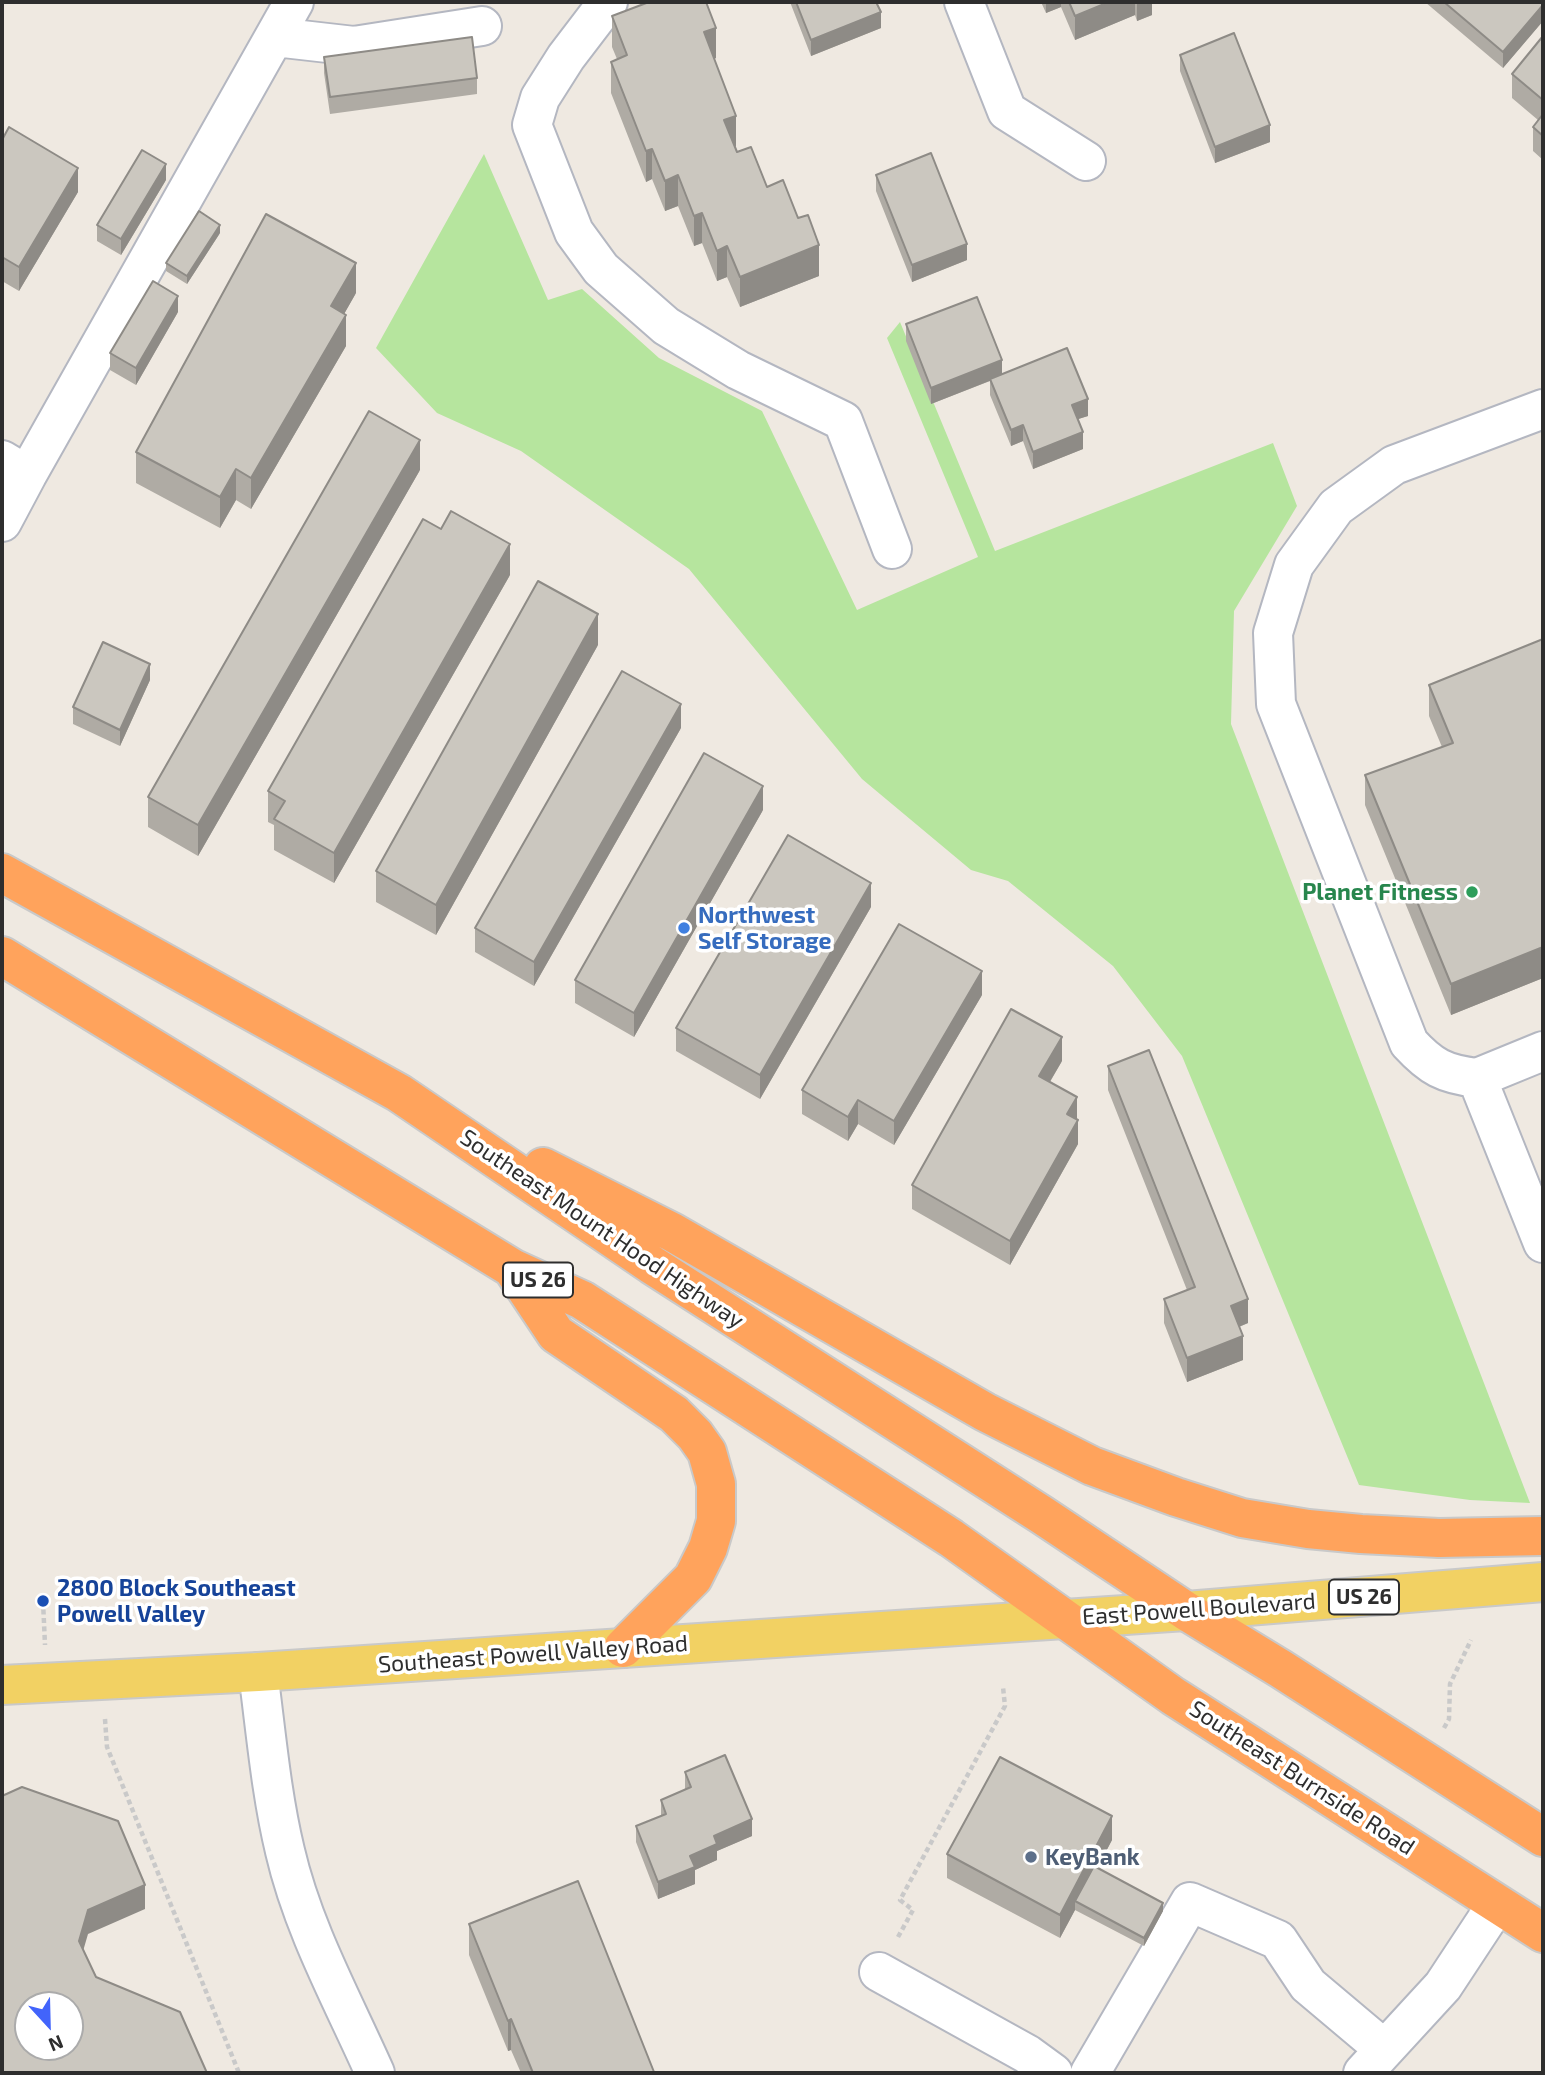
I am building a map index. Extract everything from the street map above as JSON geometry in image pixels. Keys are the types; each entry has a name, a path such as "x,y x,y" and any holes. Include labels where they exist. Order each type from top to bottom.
{"highway":[{"name":"Southeast Mount Hood Highway","path":"2,873 399,1093 652,1265 1042,1515 1186,1611"},
{"name":"US 26","path":"2,956 512,1268 582,1300 951,1538 1064,1619"},
{"path":"399,1093 672,1232 985,1412 1092,1466 1242,1518 1308,1529 1439,1538 1543,1536"},
{"path":"512,1268 556,1334 674,1414 695,1435 706,1452 716,1484 716,1521 708,1548 693,1578 623,1648"},
{"path":"1186,1611 1543,1837"},
{"name":"Southeast Burnside Road","path":"1064,1619 1173,1696 1543,1933"}],"main road":[{"name":"East Powell Boulevard","path":"1064,1619 1543,1582"},
{"name":"Southeast Powell Valley Road","path":"2,1685 258,1672 1064,1619"}],"street":[{"path":"2,522 14,468 294,2"},
{"path":"608,2 566,57 540,99 532,125 574,232 601,269 666,326 738,370 842,421 892,549"},
{"path":"964,2 1007,111 1086,161"},
{"path":"275,37 354,46 482,26"},
{"path":"1543,409 1394,465 1336,507 1294,565 1273,633 1276,704 1409,1043 1427,1062 1451,1074 1477,1079 1543,1051"},
{"path":"1477,1079 1543,1243"},
{"path":"258,1672 273,1796 285,1853 298,1897 375,2073"},
{"path":"1090,2073 1190,1902 1278,1940 1308,1984 1374,2061 1443,1986 1497,1904"},
{"path":"879,1972 1027,2054 1053,2073"}],"path":[{"path":"1425,1762 1449,1719 1450,1684 1471,1640"},
{"path":"102,1679 107,1747 239,2073"},
{"path":"879,1972 913,1910 900,1899 1005,1706 1003,1687"}],"green space":[{"path":"484,154 548,300 582,289 659,358 762,411 857,610 978,557 887,338 900,322 995,551 1273,443 1297,506 1234,611 1231,724 1530,1503 1470,1500 1359,1485 1182,1056 1113,966 1008,881 971,870 862,779 689,569 521,451 437,413 376,348"}],"building":[{"path":"649,2 706,2 716,28 704,32 736,116 724,120 737,152 751,147 767,187 783,180 798,218 808,215 819,245 740,277 727,246 717,251 702,213 694,216 678,175 665,181 652,149 646,151 611,62 627,55 612,16"},
{"path":"796,2 876,2 881,12 811,40"},
{"path":"1069,2 1109,2 1075,16"},
{"path":"1444,2 1542,2 1543,5 1503,52"},
{"path":"1234,33 1270,125 1215,147 1180,55"},
{"path":"1543,36 1543,100 1512,74"},
{"path":"472,37 477,78 330,97 324,57"},
{"path":"1543,114 1543,136 1533,127"},
{"path":"9,127 78,168 19,267 2,257 2,140"},
{"path":"142,150 166,164 121,239 97,225"},
{"path":"931,153 967,244 912,265 876,175"},
{"path":"199,211 220,225 187,276 166,263"},
{"path":"266,214 356,263 331,306 346,315 251,478 236,469 220,497 136,452"},
{"path":"153,281 178,296 136,368 110,353"},
{"path":"977,297 1002,360 931,388 906,324"},
{"path":"1067,348 1088,399 1072,405 1083,432 1033,452 1023,425 1011,430 990,379"},
{"path":"369,411 420,440 198,825 148,797"},
{"path":"451,511 510,544 334,853 274,819 285,801 268,791 423,519 441,529"},
{"path":"538,581 598,614 436,905 376,871"},
{"name":"Planet Fitness","path":"1543,639 1543,947 1451,984 1365,775 1453,743 1429,685"},
{"path":"103,642 150,664 120,730 73,707"},
{"path":"622,671 681,704 534,962 475,928"},
{"path":"704,753 763,786 634,1013 575,980"},
{"path":"788,835 871,883 760,1075 676,1028"},
{"path":"899,924 982,971 894,1121 858,1100 848,1117 802,1090"},
{"path":"1011,1009 1062,1037 1039,1076 1077,1097 1067,1114 1078,1120 1010,1241 912,1185"},
{"path":"1149,1050 1248,1299 1231,1306 1243,1336 1187,1358 1164,1299 1195,1287 1108,1066"},
{"path":"725,1755 752,1819 714,1836 717,1844 690,1856 695,1867 658,1882 636,1826 666,1814 661,1800 691,1787 685,1772"},
{"name":"KeyBank","path":"1000,1757 1112,1816 1060,1915 947,1854"},
{"path":"22,1787 118,1821 145,1885 88,1910 79,1941 96,1977 180,2012 207,2073 2,2073 2,1796"},
{"path":"1094,1866 1163,1903 1144,1938 1075,1901"},
{"path":"578,1881 654,2072 533,2073 511,2019 508,2021 469,1924"}],"place":[{"name":"Planet Fitness","path":"1472,892"},
{"name":"Northwest Self Storage","path":"684,928"},
{"name":"2800 Block Southeast Powell Valley","path":"43,1601"},
{"name":"KeyBank","path":"1031,1857"}]}
